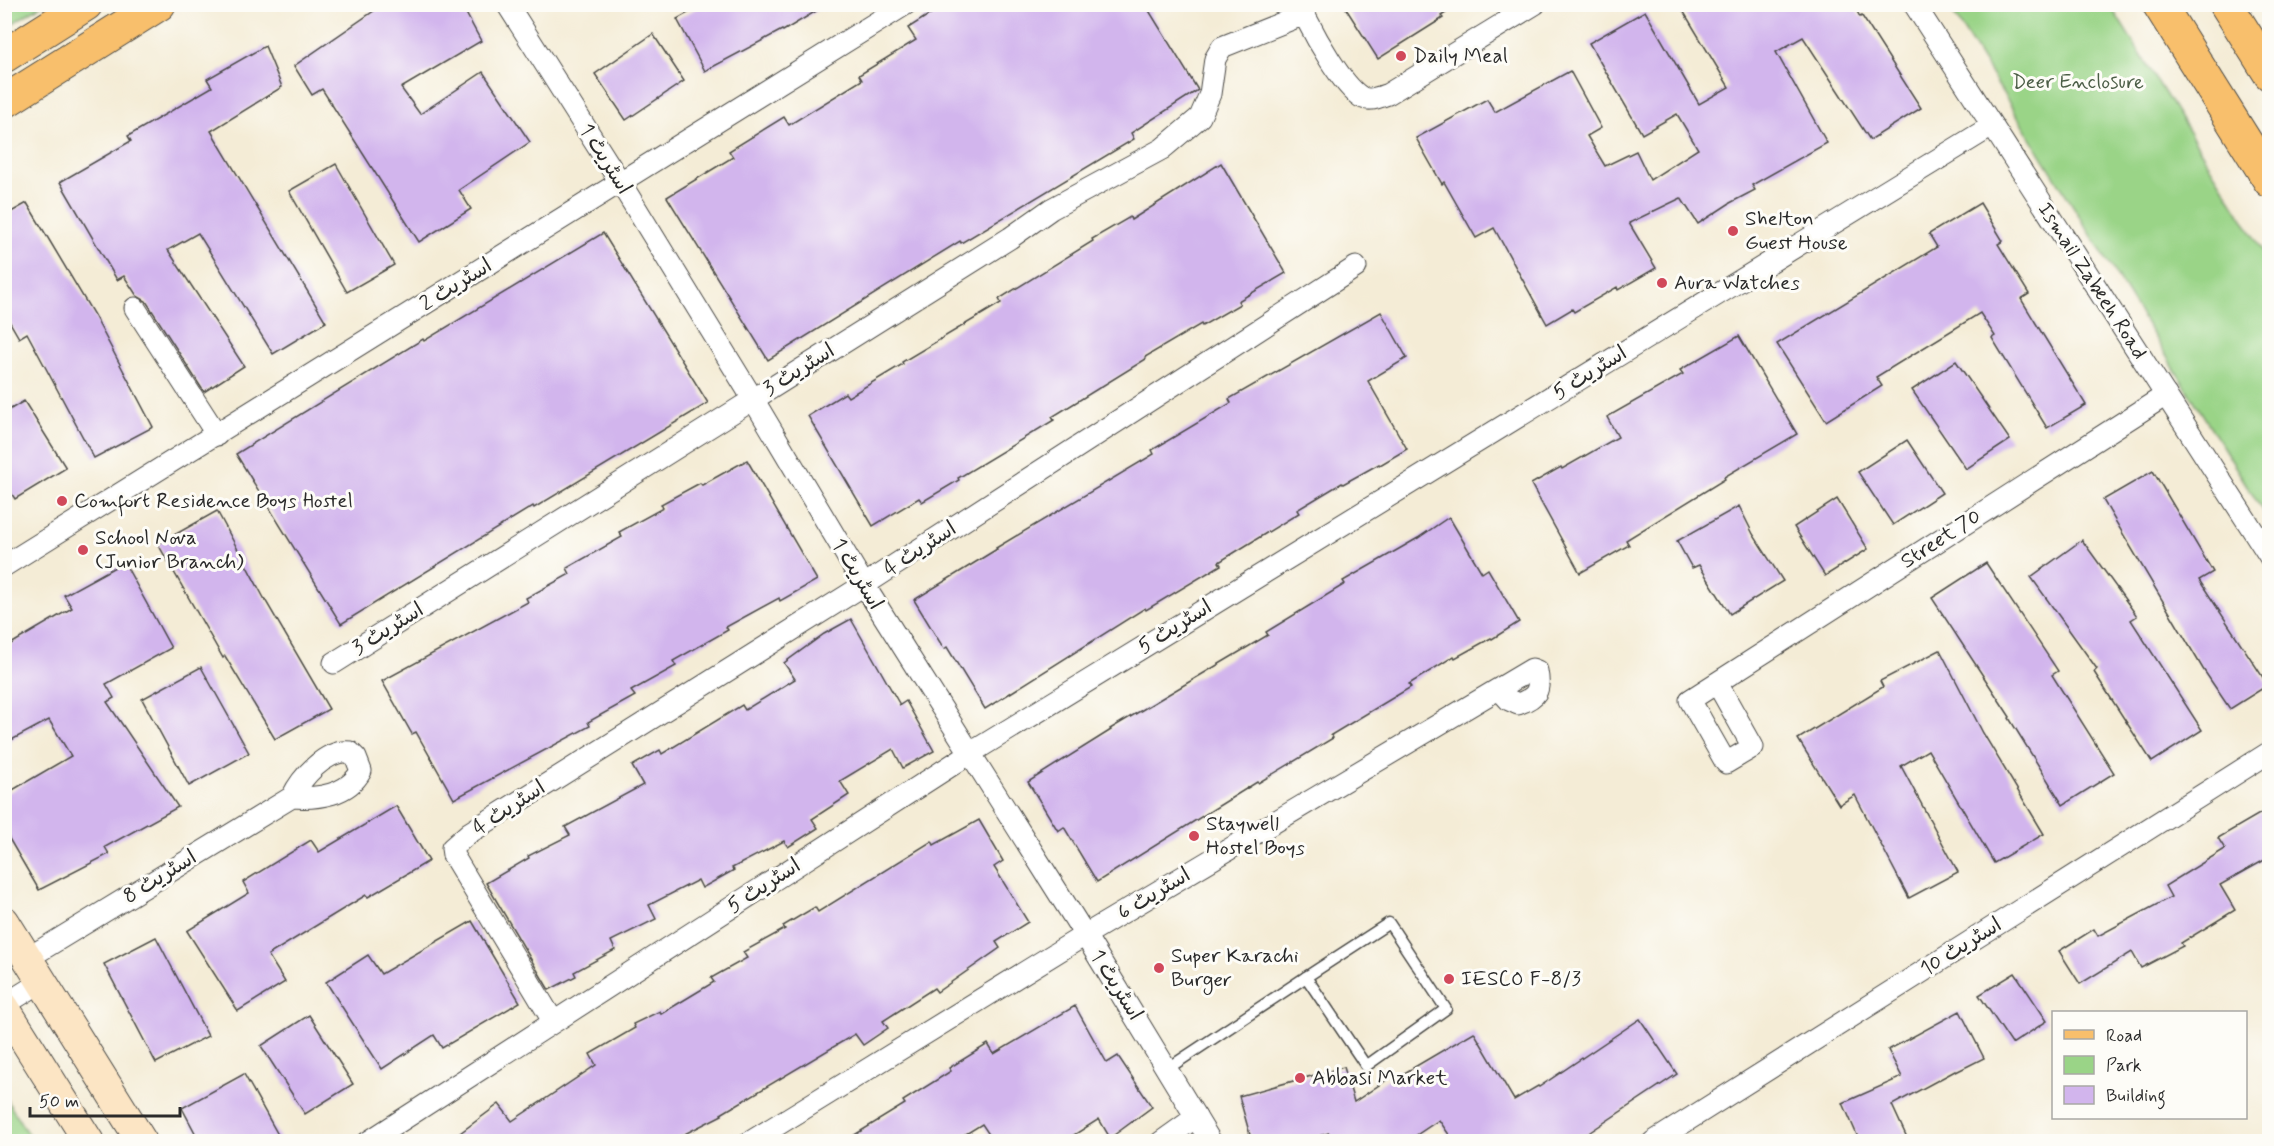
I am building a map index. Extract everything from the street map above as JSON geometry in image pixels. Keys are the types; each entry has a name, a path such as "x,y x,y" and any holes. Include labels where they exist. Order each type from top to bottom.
{"main road":[{"path":"4,56 86,4"},
{"path":"4,102 159,4"},
{"path":"2159,4 2270,181"},
{"path":"2226,4 2270,74"}],"street":[{"name":"اسٹریٹ 1","path":"507,4 753,399 864,585 1085,935 1210,1142"},
{"name":"اسٹریٹ 2","path":"4,566 906,4"},
{"name":"اسٹریٹ 3","path":"334,663 1010,238 1051,209 1162,149 1200,117 1210,94 1215,60 1222,47 1297,17 1306,18 1320,44 1347,81 1362,97 1375,99 1388,94 1535,4"},
{"name":"Ismail Zabeeh Road","path":"1914,4 2270,557"},
{"name":"اسٹریٹ 5","path":"368,1142 969,754 1992,126"},
{"name":"اسٹریٹ 4","path":"553,1021 453,855 452,848 469,833 864,585 1356,267"},
{"path":"135,308 217,435"},
{"name":"Street 70","path":"1717,682 2166,395"},
{"name":"اسٹریٹ 6","path":"750,1142 1085,935 1499,688"},
{"name":"اسٹریٹ 10","path":"1653,1142 2270,752"},
{"name":"اسٹریٹ 8","path":"4,1006 35,970 292,797"},
{"path":"4,921 142,1142"},
{"path":"4,1006 89,1142"},
{"path":"1161,1142 1196,1118"}],"lane":[{"path":"1167,1069 1305,977 1389,923 1446,1009 1366,1066 1305,977"}],"green space":[{"path":"5,4 42,4 42,5 5,28"},
{"name":"Deer Enclosure","path":"1948,5 2110,5 2269,261 2269,521"},
{"path":"5,1097 32,1141 5,1141"}],"building":[{"path":"384,4 461,4 481,41 401,88 420,114 483,72 530,142 459,190 471,209 419,242 322,89 312,95 294,66"},
{"path":"704,4 828,4 783,31 705,71 677,19"},
{"path":"946,4 1145,4 1198,90 1131,133 1134,139 961,243 960,241 768,360 667,197 733,157 729,151 784,117 789,125 862,80 859,75 916,40 908,28"},
{"path":"1343,4 1460,4 1441,16 1443,18 1378,59"},
{"path":"1679,4 1853,4 1921,108 1870,140 1803,37 1776,52 1827,143 1752,185 1755,190 1698,224 1681,198 1629,223 1656,268 1618,290 1617,287 1574,312 1572,309 1547,324 1494,228 1476,238 1416,138 1487,99 1495,112 1570,71 1601,128 1587,136 1605,166 1636,151 1650,180 1698,149 1677,114 1642,134 1589,43 1645,11 1699,104 1729,87"},
{"path":"653,34 684,81 626,120 595,74"},
{"path":"265,46 282,87 211,131 326,322 273,354 198,233 168,250 244,366 204,392 146,301 137,296 124,276 117,280 60,182 131,141 128,136 212,87 207,79"},
{"path":"1221,163 1286,273 1238,301 1240,304 1145,357 1146,359 1052,417 1054,420 958,478 959,480 922,502 919,498 873,526 808,416 845,393 848,397 903,364 902,362 1001,303 999,299 1093,241 1092,239 1130,217 1131,220"},
{"path":"336,164 394,265 347,292 289,191"},
{"path":"27,203 94,315 153,427 94,458 27,333 19,338 4,312 4,216"},
{"path":"1980,203 2003,241 1998,244 2029,294 2021,299 2086,405 2047,428 1992,338 1995,336 1980,313 1876,377 1882,386 1826,421 1777,344 1937,247 1929,234"},
{"path":"603,233 708,403 534,508 533,506 341,624 236,454 423,339 424,341"},
{"path":"1381,312 1407,358 1368,381 1407,449 1297,510 1299,513 1219,562 1221,565 1146,610 1145,608 985,709 947,647 944,649 914,600 996,548 1154,454 1152,450 1231,403 1229,399"},
{"path":"1739,336 1797,434 1724,477 1725,479 1626,540 1629,545 1580,573 1531,484 1618,437 1607,417 1683,374 1680,370"},
{"path":"1956,361 2010,440 1966,469 1912,390"},
{"path":"24,401 66,468 15,499 4,482 4,413"},
{"path":"1907,440 1942,493 1893,525 1858,472"},
{"path":"747,460 817,580 726,627 728,630 673,661 676,666 631,691 635,696 588,722 590,726 454,799 416,732 412,734 382,681 528,602 526,598 570,574 567,568 622,537 619,532 663,508 661,504"},
{"path":"2153,471 2213,572 2199,580 2268,685 2230,709 2203,669 2103,500"},
{"path":"1837,499 1868,549 1825,576 1794,527"},
{"path":"1739,506 1753,534 1783,581 1730,614 1699,565 1692,568 1677,541"},
{"path":"217,511 264,598 329,709 275,739 225,656 223,658 158,544"},
{"path":"1449,517 1482,573 1488,569 1519,622 1492,639 1455,658 1454,656 1409,684 1411,687 1331,735 1333,738 1257,782 1097,882 1064,827 1058,831 1028,782 1110,729 1268,635 1266,632 1345,584 1343,581 1418,538"},
{"path":"2082,540 2137,616 2131,620 2202,730 2152,762 2094,672 2097,669 2031,577"},
{"path":"124,562 171,648 106,684 114,698 107,702 178,807 105,847 109,854 39,890 4,830 4,795 71,756 49,720 4,744 4,648 72,608 64,595"},
{"path":"1986,563 2058,671 2052,675 2114,773 2063,805 2010,717 1932,598"},
{"path":"851,619 900,705 906,701 934,751 903,768 893,749 840,781 849,795 812,819 818,828 788,847 784,841 732,868 734,870 702,888 698,880 649,905 656,919 611,941 615,950 574,972 576,976 549,990 486,883 529,858 528,856 570,835 565,827 643,785 632,766 660,750 662,754 742,705 745,710 795,679 784,663 824,634"},
{"path":"1940,650 1983,733 2044,834 1994,863 1928,750 1901,766 1958,872 1909,898 1855,795 1839,805 1798,739 1883,687 1880,681"},
{"path":"201,667 249,753 189,786 142,699"},
{"path":"396,806 429,861 368,897 366,895 268,955 285,982 238,1011 187,931 249,893 243,882 311,840 319,852"},
{"path":"2261,813 2270,828 2270,857 2220,885 2235,910 2181,943 2183,946 2141,968 2132,952 2080,984 2059,951 2094,929 2098,936 2171,897 2165,886 2225,849 2218,838"},
{"path":"979,820 1003,861 994,867 1028,922 996,942 1000,948 937,992 934,988 883,1021 888,1028 863,1045 855,1034 722,1115 669,1142 448,1142 499,1104 512,1121 596,1065 590,1054 635,1028 633,1024 660,1011 661,1014 714,982 711,978 747,958 743,952 785,929 783,926 815,907 818,912 932,841 934,845"},
{"path":"472,921 520,1002 442,1048 434,1035 382,1069 326,982 368,955 381,974"},
{"path":"156,937 208,1036 156,1063 104,964"},
{"path":"2015,973 2047,1021 2012,1044 1979,995"},
{"path":"1075,1006 1107,1063 1118,1056 1152,1107 1110,1138 1099,1119 1063,1142 994,1142 982,1124 953,1142 843,1142 905,1104 903,1101 951,1071 949,1068 988,1044 994,1054"},
{"path":"1960,1011 1984,1058 1892,1105 1909,1142 1860,1142 1843,1103 1902,1077 1888,1050"},
{"path":"309,1015 353,1084 305,1114 261,1046"},
{"path":"1640,1019 1677,1074 1584,1136 1583,1134 1570,1142 1454,1142 1439,1120 1406,1142 1334,1142 1329,1133 1299,1142 1252,1142 1239,1096 1344,1067 1354,1102 1394,1075 1396,1078 1474,1032 1514,1100 1539,1087"},
{"path":"244,1074 282,1142 200,1142 182,1108"}],"place":[{"name":"Daily Meal","path":"1401,56"},
{"name":"Shelton Guest House","path":"1733,231"},
{"name":"Aura Watches","path":"1662,283"},
{"name":"Comfort Residence Boys Hostel","path":"62,501"},
{"name":"School Nova (Junior Branch)","path":"83,550"},
{"name":"Staywell Hostel Boys","path":"1194,836"},
{"name":"Super Karachi Burger","path":"1159,968"},
{"name":"IESCO F-8/3","path":"1449,979"},
{"name":"Abbasi Market","path":"1300,1078"}]}
